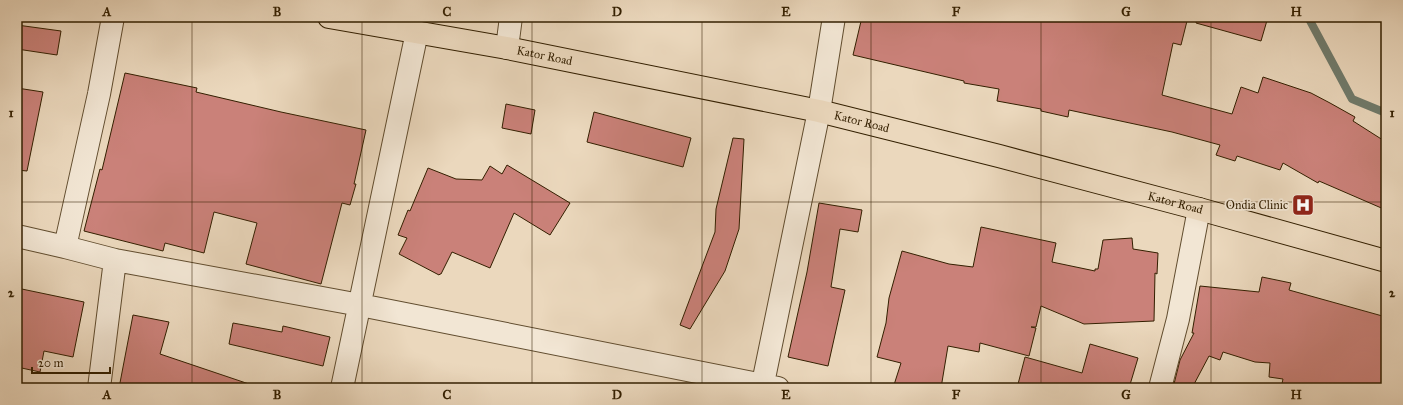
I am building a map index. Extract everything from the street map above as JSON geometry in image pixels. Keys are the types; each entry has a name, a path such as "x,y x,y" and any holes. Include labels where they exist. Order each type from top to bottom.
{"main road":[{"name":"Kator Road","path":"329,17 507,48 819,111 999,156 1199,209 1386,261"}],"street":[{"path":"66,247 99,94 113,17"},
{"path":"507,48 511,17"},
{"path":"17,236 115,260 360,305 768,387 819,111 834,17"},
{"path":"342,388 417,32"},
{"path":"1160,388 1178,319 1199,209"},
{"path":"100,388 115,260"}],"building":[{"path":"862,17 1046,17 1068,20 1068,17 1188,17 1181,45 1173,43 1162,95 1232,114 1241,87 1258,93 1263,77 1311,93 1355,117 1353,121 1386,142 1386,210 1319,181 1318,183 1283,163 1280,170 1237,156 1235,161 1216,155 1220,145 1172,132 1069,110 1068,117 1041,111 1041,109 997,101 999,89 964,83 964,81 853,55"},
{"path":"1197,17 1268,17 1261,41 1196,23"},
{"path":"17,25 61,31 57,55 17,49"},
{"path":"125,73 197,88 196,92 366,130 354,184 356,184 350,205 342,203 321,284 246,264 257,223 214,212 204,253 165,243 163,251 84,231 100,169 102,170"},
{"path":"17,88 43,92 27,171 17,170"},
{"path":"506,104 535,110 531,134 502,128"},
{"path":"594,112 691,138 683,167 587,142"},
{"path":"733,138 744,139 739,229 725,271 690,329 680,325 715,232 716,209"},
{"path":"507,165 570,203 550,235 514,213 490,268 452,252 441,274 439,275 399,254 407,238 398,235 428,168 456,179 482,180 490,166 502,174"},
{"path":"819,203 862,210 858,232 840,229 831,287 845,290 828,366 788,357 807,272"},
{"path":"981,227 1056,243 1052,262 1095,271 1095,269 1098,269 1103,240 1132,238 1133,249 1158,253 1157,274 1155,273 1154,321 1084,324 1041,306 1036,327 1031,327 1036,328 1029,356 980,343 979,352 948,346 941,388 893,388 901,363 877,357 886,323 889,298 902,251 949,264 973,267"},
{"path":"1262,277 1291,283 1289,290 1386,317 1386,388 1281,388 1283,379 1269,377 1270,363 1255,362 1223,352 1220,360 1209,356 1192,388 1173,388 1180,360 1194,333 1192,333 1200,286 1259,292"},
{"path":"17,288 84,302 73,357 44,351 40,372 17,367"},
{"path":"133,315 169,322 160,354 249,384 249,388 119,388"},
{"path":"233,323 282,332 283,326 330,337 323,366 229,344"},
{"path":"1090,344 1138,358 1129,388 1017,388 1025,357 1082,373"}],"waterway":[{"path":"1308,17 1352,99 1386,113"}],"place":[{"name":"Ondia Clinic","path":"1303,205"}]}
